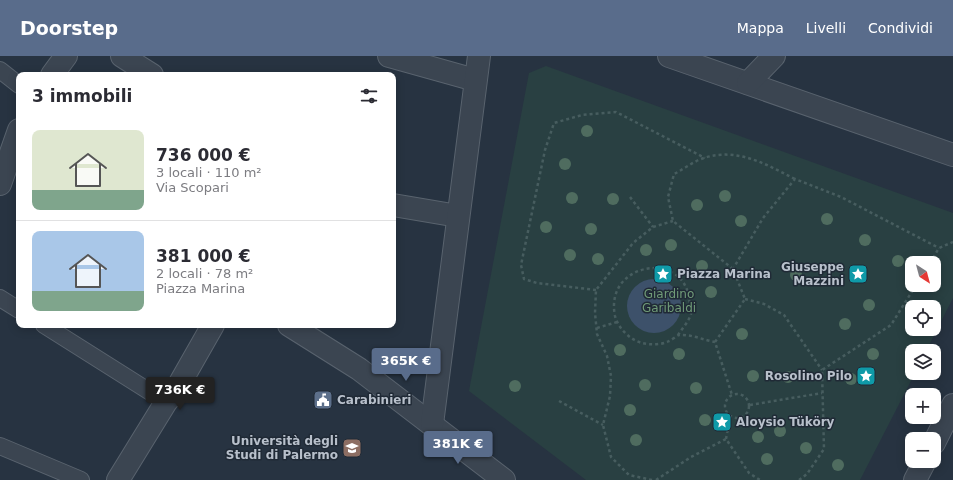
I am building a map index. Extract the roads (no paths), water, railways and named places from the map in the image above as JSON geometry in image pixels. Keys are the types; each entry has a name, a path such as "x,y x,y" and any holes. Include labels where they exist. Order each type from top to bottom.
{"street":[{"path":"54,72 66,56"},
{"path":"122,56 147,72"},
{"path":"389,56 477,66 432,424"},
{"path":"669,56 953,154"},
{"path":"748,83 774,56"},
{"path":"0,184 14,164 16,150"},
{"path":"396,206 458,216"},
{"path":"118,480 166,402 176,390 211,328"},
{"path":"294,328 359,368 504,480"},
{"path":"940,432 953,405"},
{"path":"915,480 921,468"}],"lane":[{"path":"0,70 16,83"},
{"path":"0,298 16,308"},
{"path":"49,328 166,402"},
{"path":"0,446 80,480"}],"water":[{"path":"654,279 664,281 673,287 679,296 681,306 679,316 673,325 664,331 654,333 644,331 635,325 629,316 627,306 629,296 635,287 644,281"}],"place":[{"name":"Piazza Marina","path":"663,274"},
{"name":"Giuseppe Mazzini","path":"858,274"},
{"name":"Rosolino Pilo","path":"866,376"},
{"name":"Carabinieri","path":"323,400"},
{"name":"Aloysio Tüköry","path":"722,422"},
{"name":"Università degli Studi di Palermo","path":"352,448"}],"park label":[{"name":"Giardino Garibaldi","path":"669,301"}]}
